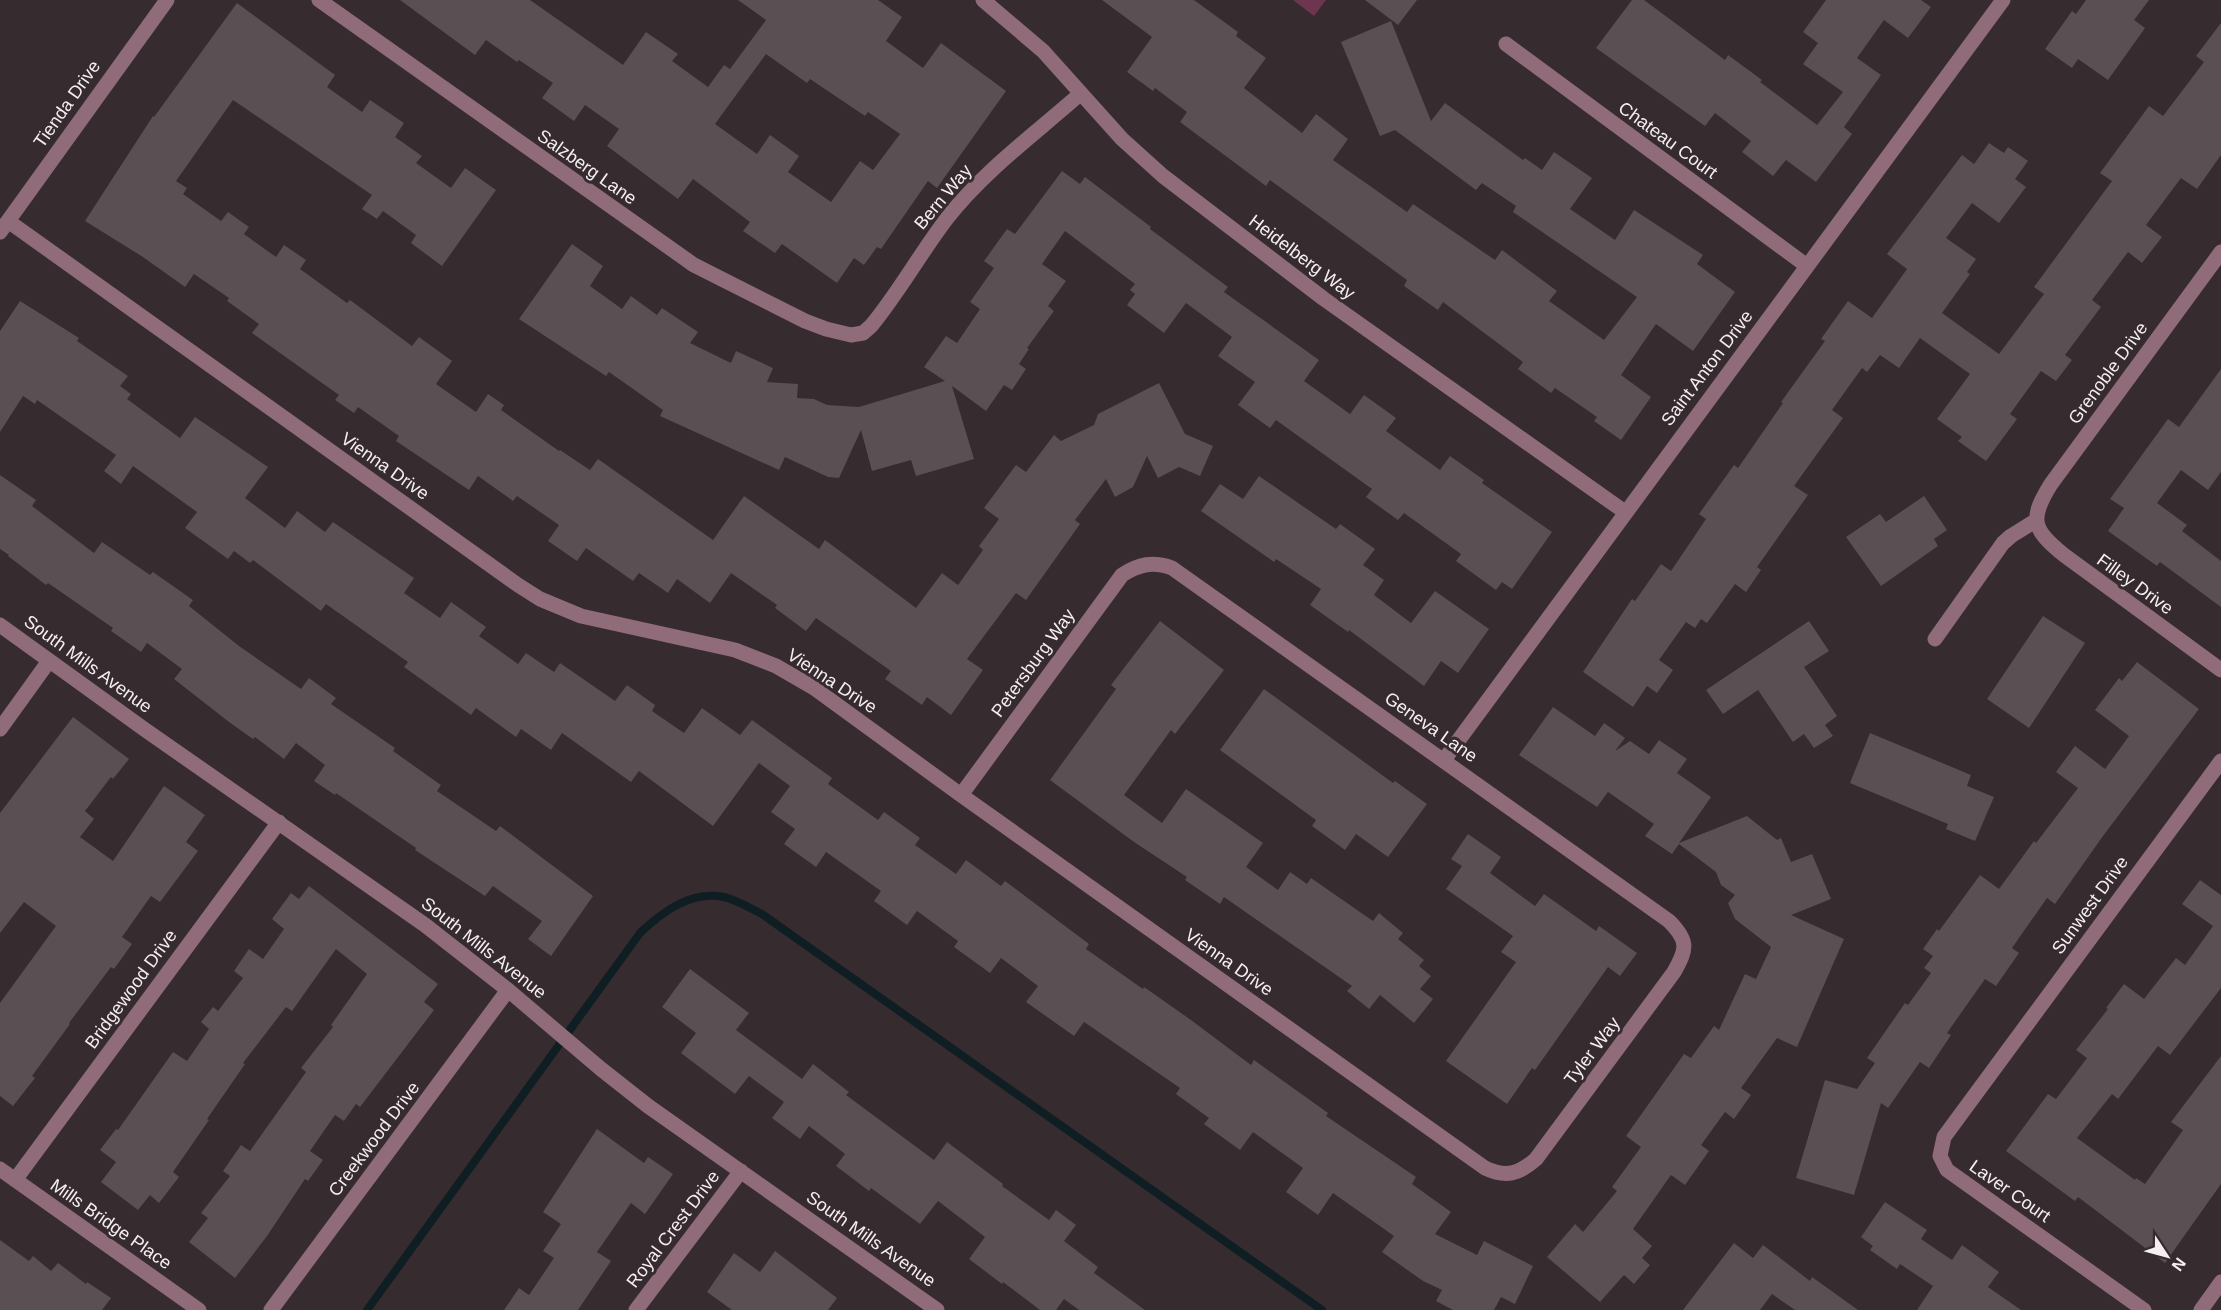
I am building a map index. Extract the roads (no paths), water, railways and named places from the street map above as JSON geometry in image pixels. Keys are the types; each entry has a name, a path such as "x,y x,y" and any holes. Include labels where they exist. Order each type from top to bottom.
{"street":[{"name":"Tienda Drive","path":"4,227 167,0"},
{"name":"Salzberg Lane","path":"318,0 694,265 805,321 851,335"},
{"name":"Heidelberg Way","path":"983,0 1026,36 1129,145 1195,201 1324,299 1625,512"},
{"name":"Saint Anton Drive","path":"1444,760 2003,0"},
{"name":"Chateau Court","path":"1506,44 1807,267"},
{"name":"Bern Way","path":"851,335 863,333 879,316 948,217 964,198 1080,94"},
{"name":"Vienna Drive","path":"4,227 540,599 581,616 735,650 776,666 814,688 1485,1168 1496,1173 1515,1174"},
{"name":"Grenoble Drive","path":"2035,521 2036,512 2051,484 2221,252"},
{"path":"1935,639 2003,543 2035,521"},
{"name":"Filley Drive","path":"2035,521 2040,534 2064,555 2221,670"},
{"name":"Petersburg Way","path":"961,795 1122,575 1134,567 1145,564"},
{"name":"Geneva Lane","path":"1145,564 1172,568 1669,921 1684,940"},
{"name":"South Mills Avenue","path":"0,625 49,662 425,925 508,990 630,1093 937,1310"},
{"path":"0,729 49,662"},
{"name":"Sunwest Drive","path":"1991,1073 2221,760"},
{"name":"Bridgewood Drive","path":"15,1180 279,822"},
{"name":"Tyler Way","path":"1515,1174 1536,1159 1674,972 1685,950 1684,940"},
{"name":"Creekwood Drive","path":"271,1310 508,990"},
{"name":"Laver Court","path":"1991,1073 1944,1137 1940,1156 1947,1170 2144,1310"},
{"name":"Mills Bridge Place","path":"0,1169 199,1310"},
{"name":"Royal Crest Drive","path":"636,1310 741,1171"},
{"path":"2201,1310 2221,1282"}],"waterway":[{"path":"367,1310 640,933 678,904 712,896 734,900 762,914 1322,1310"}]}
